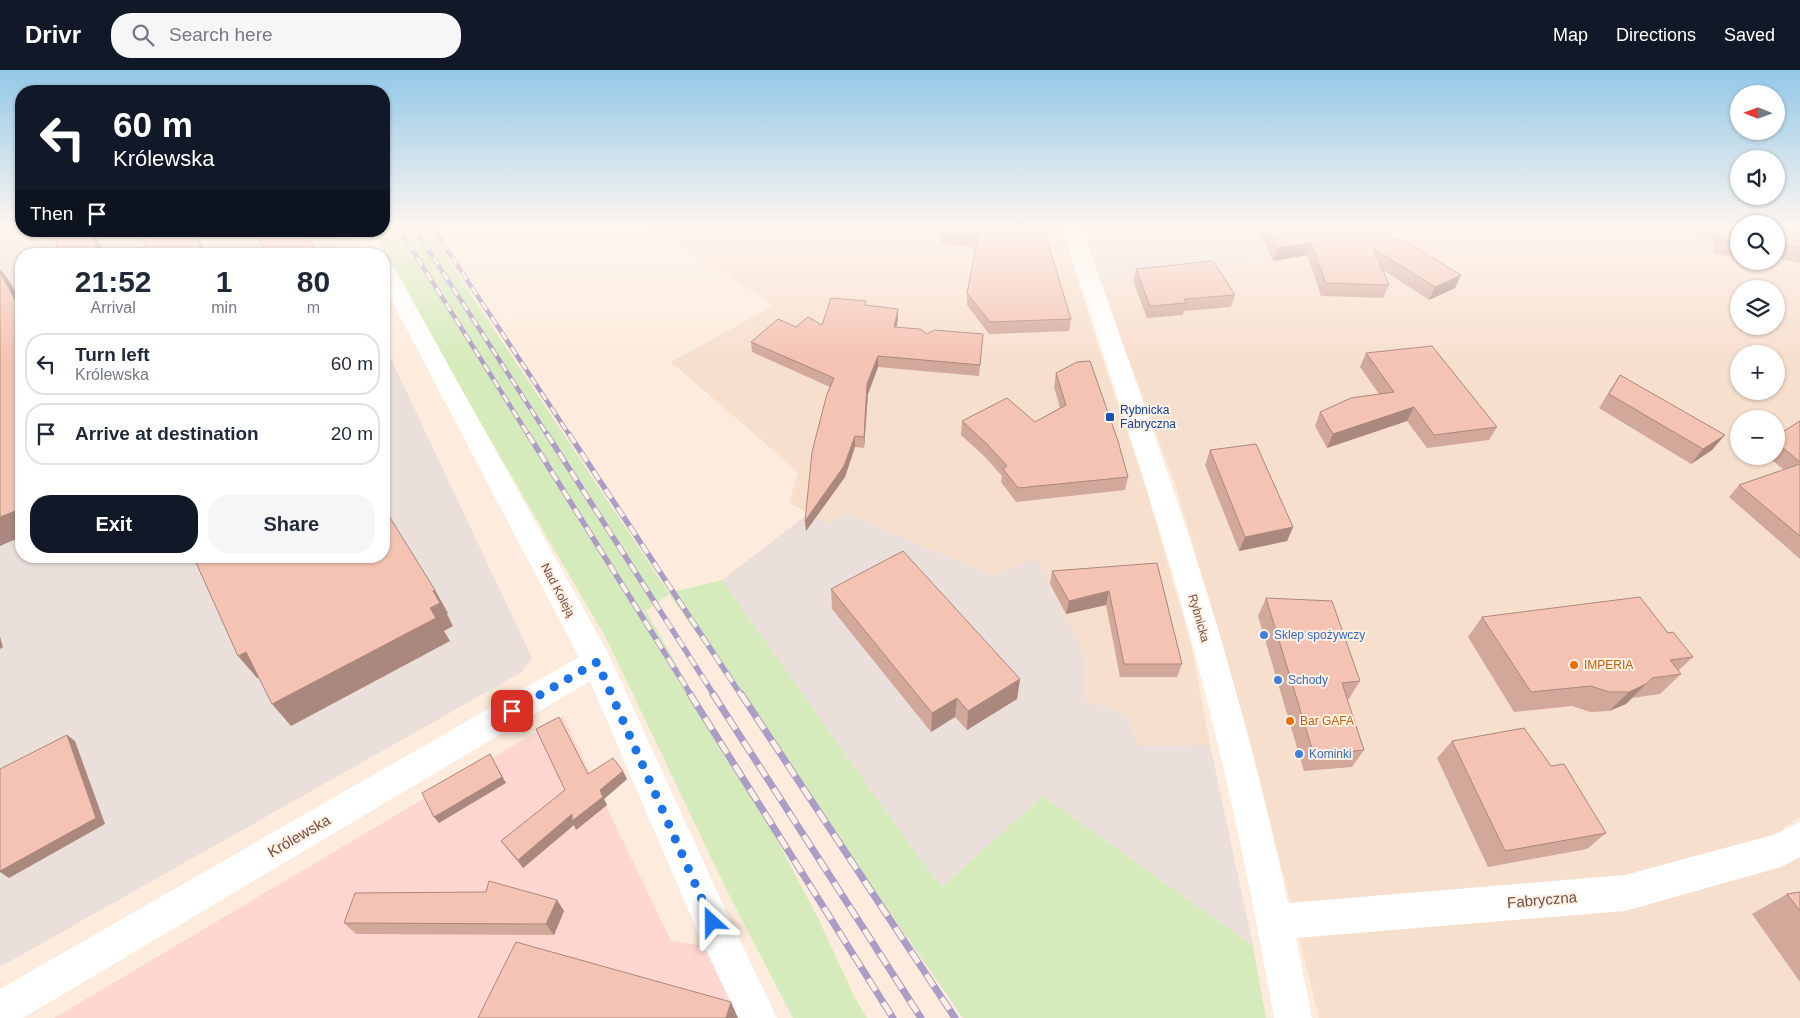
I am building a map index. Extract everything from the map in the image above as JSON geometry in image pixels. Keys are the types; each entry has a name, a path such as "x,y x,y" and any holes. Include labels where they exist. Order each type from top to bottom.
{"street":[{"name":"Rybnicka","path":"1087,271 1192,590 1228,720 1275,922 1293,1018"},
{"name":"Nad Koleją","path":"390,278 597,662 712,922 758,1018"},
{"name":"Królewska","path":"0,1010 597,662"},
{"name":"Fabryczna","path":"1275,922 1625,893 1781,850 1800,838"}],"shaded area":[{"path":"0,271 15,271 15,563 390,563 390,357 532,658 522,672 0,967"},
{"path":"722,271 1075,271 1144,482 1192,648 1210,745 1137,746 1128,715 1085,701 1086,660 992,576 845,513 829,524 789,503 798,472 671,362 774,305"},
{"path":"1096,271 1195,271 1100,282"},
{"path":"1097,271 1800,271 1800,817 1783,828 1800,848 1800,1018 1319,1018 1252,748 1176,487"},
{"path":"809,513 829,524 845,513 992,576 1036,559 1086,660 1085,701 1128,715 1137,746 1210,745 1253,946 1043,796 942,887 917,855 722,580"},
{"path":"563,716 671,941 706,946 737,1018 54,1018"}],"green space":[{"path":"392,271 455,271 669,593 722,580 917,855 942,887 1043,796 1253,946 1266,1018 963,1018 669,594 646,611 775,836 818,918 854,996 867,1018 793,1018 730,897 607,640"}],"building":[{"path":"971,271 1056,271 1071,319 990,322 967,293"},
{"path":"1137,271 1220,271 1235,295 1184,299 1186,303 1150,306"},
{"path":"1322,271 1383,271 1389,285 1326,283"},
{"path":"1410,271 1455,271 1461,275 1435,287"},
{"path":"0,272 15,300 15,511 0,517"},
{"path":"831,298 866,301 865,305 898,309 894,327 920,329 927,334 934,330 983,334 980,365 878,356 867,384 864,437 855,436 844,466 805,521 812,452 827,394 834,378 751,342 778,319 796,327 808,317 822,325"},
{"path":"1432,346 1497,427 1434,435 1414,407 1333,434 1320,412 1351,398 1394,392 1366,353"},
{"path":"1090,361 1118,441 1128,477 1018,488 1003,469 1007,466 962,421 1007,398 1035,422 1066,405 1056,373 1077,362"},
{"path":"1620,375 1725,435 1703,449 1609,394"},
{"path":"1800,421 1800,462 1785,450 1785,430"},
{"path":"1256,444 1293,527 1245,537 1210,450"},
{"path":"1800,464 1800,536 1739,485"},
{"path":"390,518 435,590 433,591 440,603 430,608 436,618 272,704 246,652 238,656 196,563 390,563"},
{"path":"903,551 1020,679 968,711 957,698 932,713 831,589"},
{"path":"1157,563 1182,664 1124,664 1109,591 1069,601 1052,571"},
{"name":"IMPERIA","path":"1640,597 1668,633 1673,632 1693,657 1670,660 1681,674 1652,678 1646,684 1629,692 1609,692 1591,686 1531,692 1482,617"},
{"path":"1266,598 1332,601 1360,681 1342,683 1364,750 1314,755"},
{"path":"559,717 588,774 613,758 623,771 600,790 603,797 572,821 572,814 518,860 501,841 565,790 536,729"},
{"path":"1524,728 1551,766 1564,764 1606,833 1505,851 1452,741"},
{"path":"67,735 96,818 0,871 0,769"},
{"path":"490,754 502,777 434,817 422,793"},
{"path":"489,881 557,900 546,924 344,923 355,893 486,892"},
{"path":"1800,892 1800,911 1787,894"},
{"path":"516,942 731,1002 726,1018 478,1018"}],"railway":[{"path":"426,271 529,436"},
{"path":"442,271 548,436"},
{"path":"461,271 570,436"},
{"path":"528,434 691,695"},
{"path":"547,434 714,695"},
{"path":"569,434 741,695"},
{"path":"690,694 893,1018"},
{"path":"713,694 921,1018"},
{"path":"741,694 955,1018"}],"place":[{"name":"Rybnicka Fabryczna","path":"1110,417"},
{"name":"Sklep spożywczy","path":"1264,635"},
{"name":"IMPERIA","path":"1574,665"},
{"name":"Schody","path":"1278,680"},
{"name":"Bar GAFA","path":"1290,721"},
{"name":"Kominki","path":"1299,754"}],"route":[{"path":"512,711 597,662 712,922"}]}
